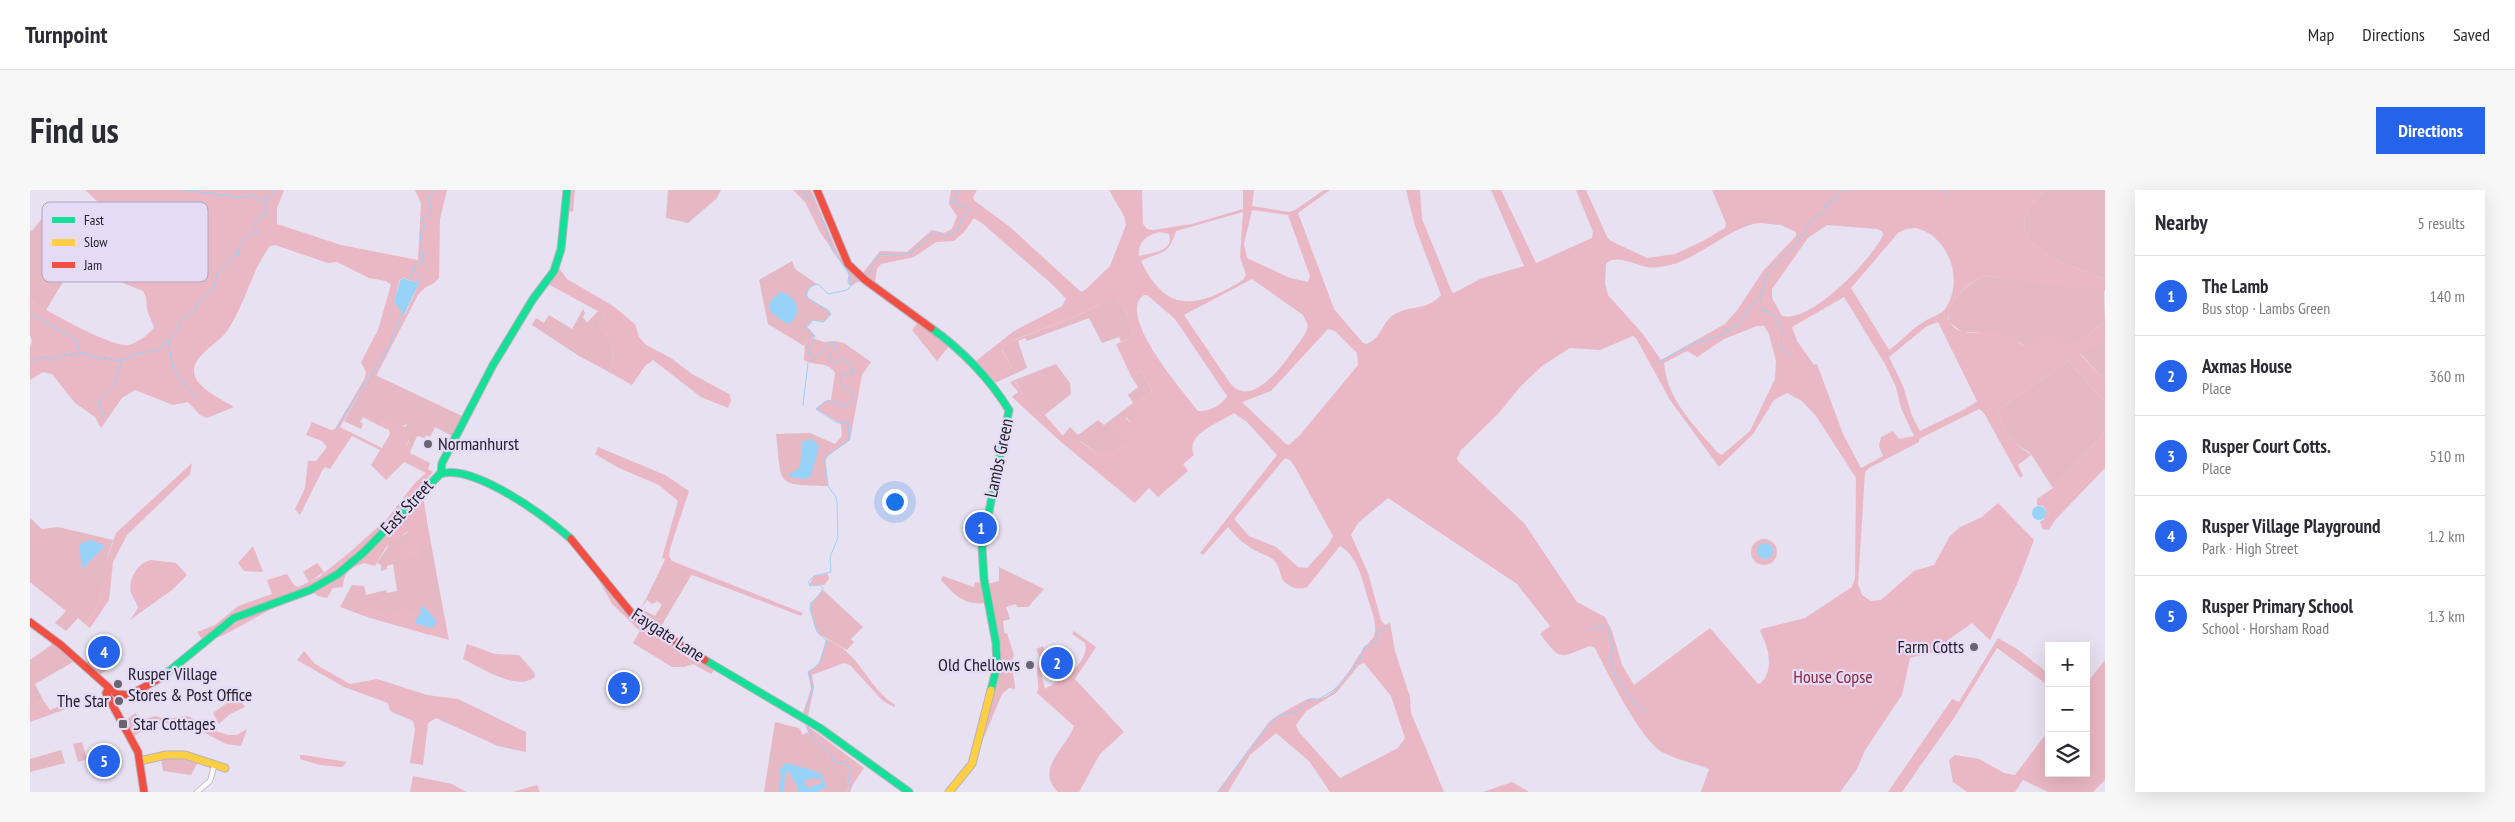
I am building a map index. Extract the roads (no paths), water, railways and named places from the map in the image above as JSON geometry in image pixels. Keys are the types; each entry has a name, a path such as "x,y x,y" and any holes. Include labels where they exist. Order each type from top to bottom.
{"street":[{"name":"East Street","path":"108,688 122,696 135,694 190,654 234,618 264,604 307,592 328,582 376,540 418,494 441,473 442,463 493,365 533,299 554,270 561,249 567,190"},
{"name":"Lambs Green","path":"817,190 842,254 862,277 950,341 1001,397 1009,410 1008,424 992,491 982,547 984,579 996,643 996,675 972,764 966,775 949,792"},
{"name":"Faygate Lane","path":"441,473 451,472 468,476 499,489 532,508 578,547 619,601 639,620 807,720 909,792"},
{"path":"30,622 62,645 108,688 106,693 109,700 132,740 140,761 144,792"},
{"path":"140,761 166,755 182,754 214,767 225,768"},
{"path":"197,792 210,781 214,767"}],"water":[{"path":"401,278 419,283 404,315 394,302"},
{"path":"781,292 791,297 796,306 796,316 788,324 777,317 770,310 769,306 774,297"},
{"path":"812,439 819,446 811,476 805,479 790,477 790,474 800,467 802,442"},
{"path":"2036,506 2042,506 2046,513 2042,520 2036,520 2032,516 2032,510"},
{"path":"91,540 104,547 82,569 79,544"},
{"path":"1765,543 1771,545 1773,551 1771,557 1765,559 1759,557 1757,551 1759,545"},
{"path":"423,606 437,621 433,628 416,624 416,619 421,613 420,608"},
{"path":"785,763 812,770 821,774 827,787 817,792 798,792 798,788 788,771 785,774 784,792 779,792 779,780 782,779 779,770","holes":["813,778 820,779 822,783 807,788 804,781"]}],"waterway":[{"path":"183,190 246,198 250,194 260,201 272,195 275,190"},
{"path":"409,280 414,266 421,264 423,260 420,234 425,226 422,219 432,212 428,198 435,190"},
{"path":"804,190 805,198 814,199 813,210 822,220 833,251 849,274 848,283 851,285"},
{"path":"866,275 870,273 873,262 882,254 897,255 911,253 934,232 946,237 958,229 963,217 969,211 966,206 952,203 959,190"},
{"path":"1655,364 1692,344 1725,334 1727,329 1730,331 1733,326 1738,326 1750,307 1761,295 1765,279 1771,269 1797,244 1800,236 1805,233 1807,226 1812,220 1825,212 1827,204 1836,200 1841,190"},
{"path":"1844,190 1850,190"},
{"path":"1944,190 1948,196"},
{"path":"30,363 36,359 48,358 54,360 62,356 84,353 98,358 120,361 138,353 157,351 177,332 180,321 194,311 197,304 214,287 217,274 235,255 239,256 240,245 244,240 249,235 258,233 253,226 261,214 266,215 266,199"},
{"path":"414,270 420,276 418,282"},
{"path":"807,717 805,709 813,689 808,672 819,664 827,641 817,632 810,609 811,603 823,588 820,585 810,586 808,582 814,576 831,572 830,557 838,538 836,497 828,486 825,461 827,456 849,440 848,422 837,423 816,409 828,400 844,406 854,401 851,390 844,388 841,384 842,374 853,373 851,364 841,358 834,364 830,361 829,354 837,347 837,344 831,343 816,358 808,353 815,336 805,326 809,325 812,320 824,322 831,314 825,308 810,300 806,294 811,286 818,284 828,294 847,290 859,277"},
{"path":"1761,295 1762,311 1770,312 1778,320 1778,325 1782,329 1781,348 1790,355"},
{"path":"336,429 388,348 402,312"},
{"path":"30,313 76,340 80,353"},
{"path":"168,341 173,368 196,399"},
{"path":"104,419 98,403 113,386 122,362"},
{"path":"803,405 808,363"},
{"path":"1221,792 1228,778 1274,719 1279,715 1297,712 1309,699 1319,699 1334,690 1360,659 1364,647 1378,641 1375,633 1387,626"},
{"path":"1591,629 1601,626 1607,628 1613,647 1610,655 1615,675 1635,704 1647,712"},
{"path":"808,724 813,738 832,754 832,761 846,764 852,771 848,777 850,792"}],"place":[{"name":"Normanhurst","path":"428,444"},
{"name":"The Lamb","path":"981,528"},
{"name":"Farm Cotts","path":"1974,647"},
{"name":"Rusper Village Playground","path":"104,652"},
{"name":"Axmas House","path":"1057,663"},
{"name":"Old Chellows","path":"1030,665"},
{"name":"Rusper Village Stores & Post Office","path":"118,684"},
{"name":"Rusper Court Cotts.","path":"624,688"},
{"name":"The Star","path":"119,701"},
{"name":"Star Cottages","path":"123,724"},
{"name":"Rusper Primary School","path":"104,761"}],"park label":[{"name":"House Copse","path":"1833,677"}]}
